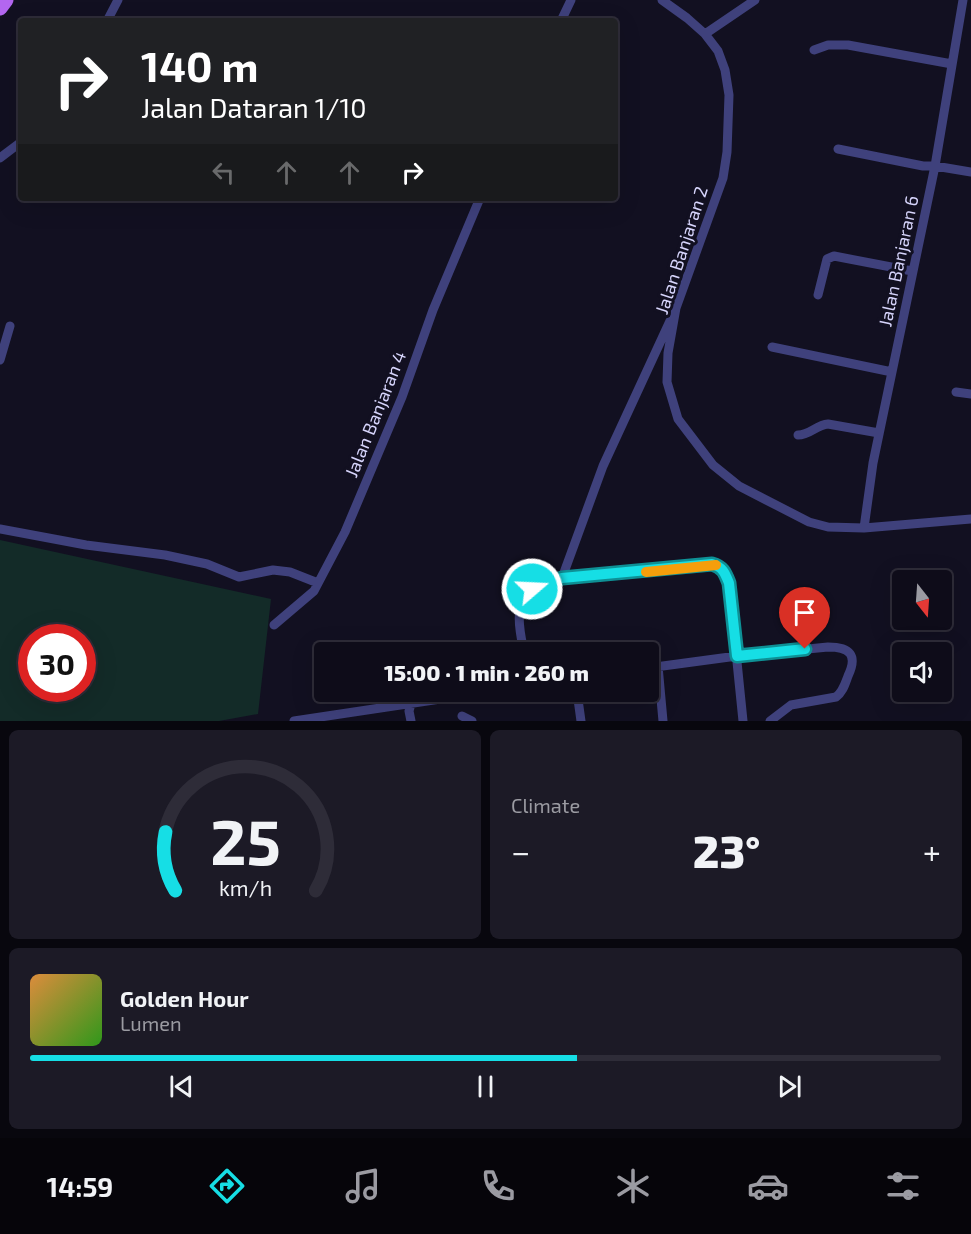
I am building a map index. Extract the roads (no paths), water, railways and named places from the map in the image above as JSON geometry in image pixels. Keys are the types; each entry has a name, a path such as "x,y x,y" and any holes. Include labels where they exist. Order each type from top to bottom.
{"main road":[{"path":"0,8 6,0"}],"street":[{"path":"109,18 118,0"},
{"path":"562,18 571,0"},
{"name":"Jalan Banjaran 2","path":"662,0 705,34 717,51 725,70 729,95 727,152 723,178 676,308 668,353 667,382 678,419 713,465 739,486 809,522 828,527 864,528 971,519"},
{"path":"705,34 755,0"},
{"name":"Jalan Banjaran 6","path":"864,528 879,433 934,166 963,0"},
{"path":"814,50 828,45 848,45 952,64"},
{"path":"0,158 18,144"},
{"path":"838,149 923,166 971,172"},
{"name":"Jalan Banjaran 4","path":"274,625 314,591 345,531 402,397 458,248 479,201"},
{"path":"818,295 827,259 834,256 912,271"},
{"path":"562,578 603,466 676,308"},
{"path":"0,360 10,326"},
{"path":"772,347 892,372"},
{"path":"956,392 971,394"},
{"path":"798,435 810,433 822,424 879,433"},
{"path":"0,529 86,545 165,555 207,564 239,577 273,570 290,572 318,583"},
{"path":"522,642 519,621 524,598 532,589 562,578 712,564 719,566 725,572 729,583 743,721"},
{"path":"659,666 828,646 839,647 849,652 854,664 841,693 836,697 791,705 770,721"},
{"path":"659,699 663,721"},
{"path":"294,721 424,702"},
{"path":"578,702 581,721"},
{"path":"411,704 409,711 411,721"},
{"path":"462,716 472,721"}]}
